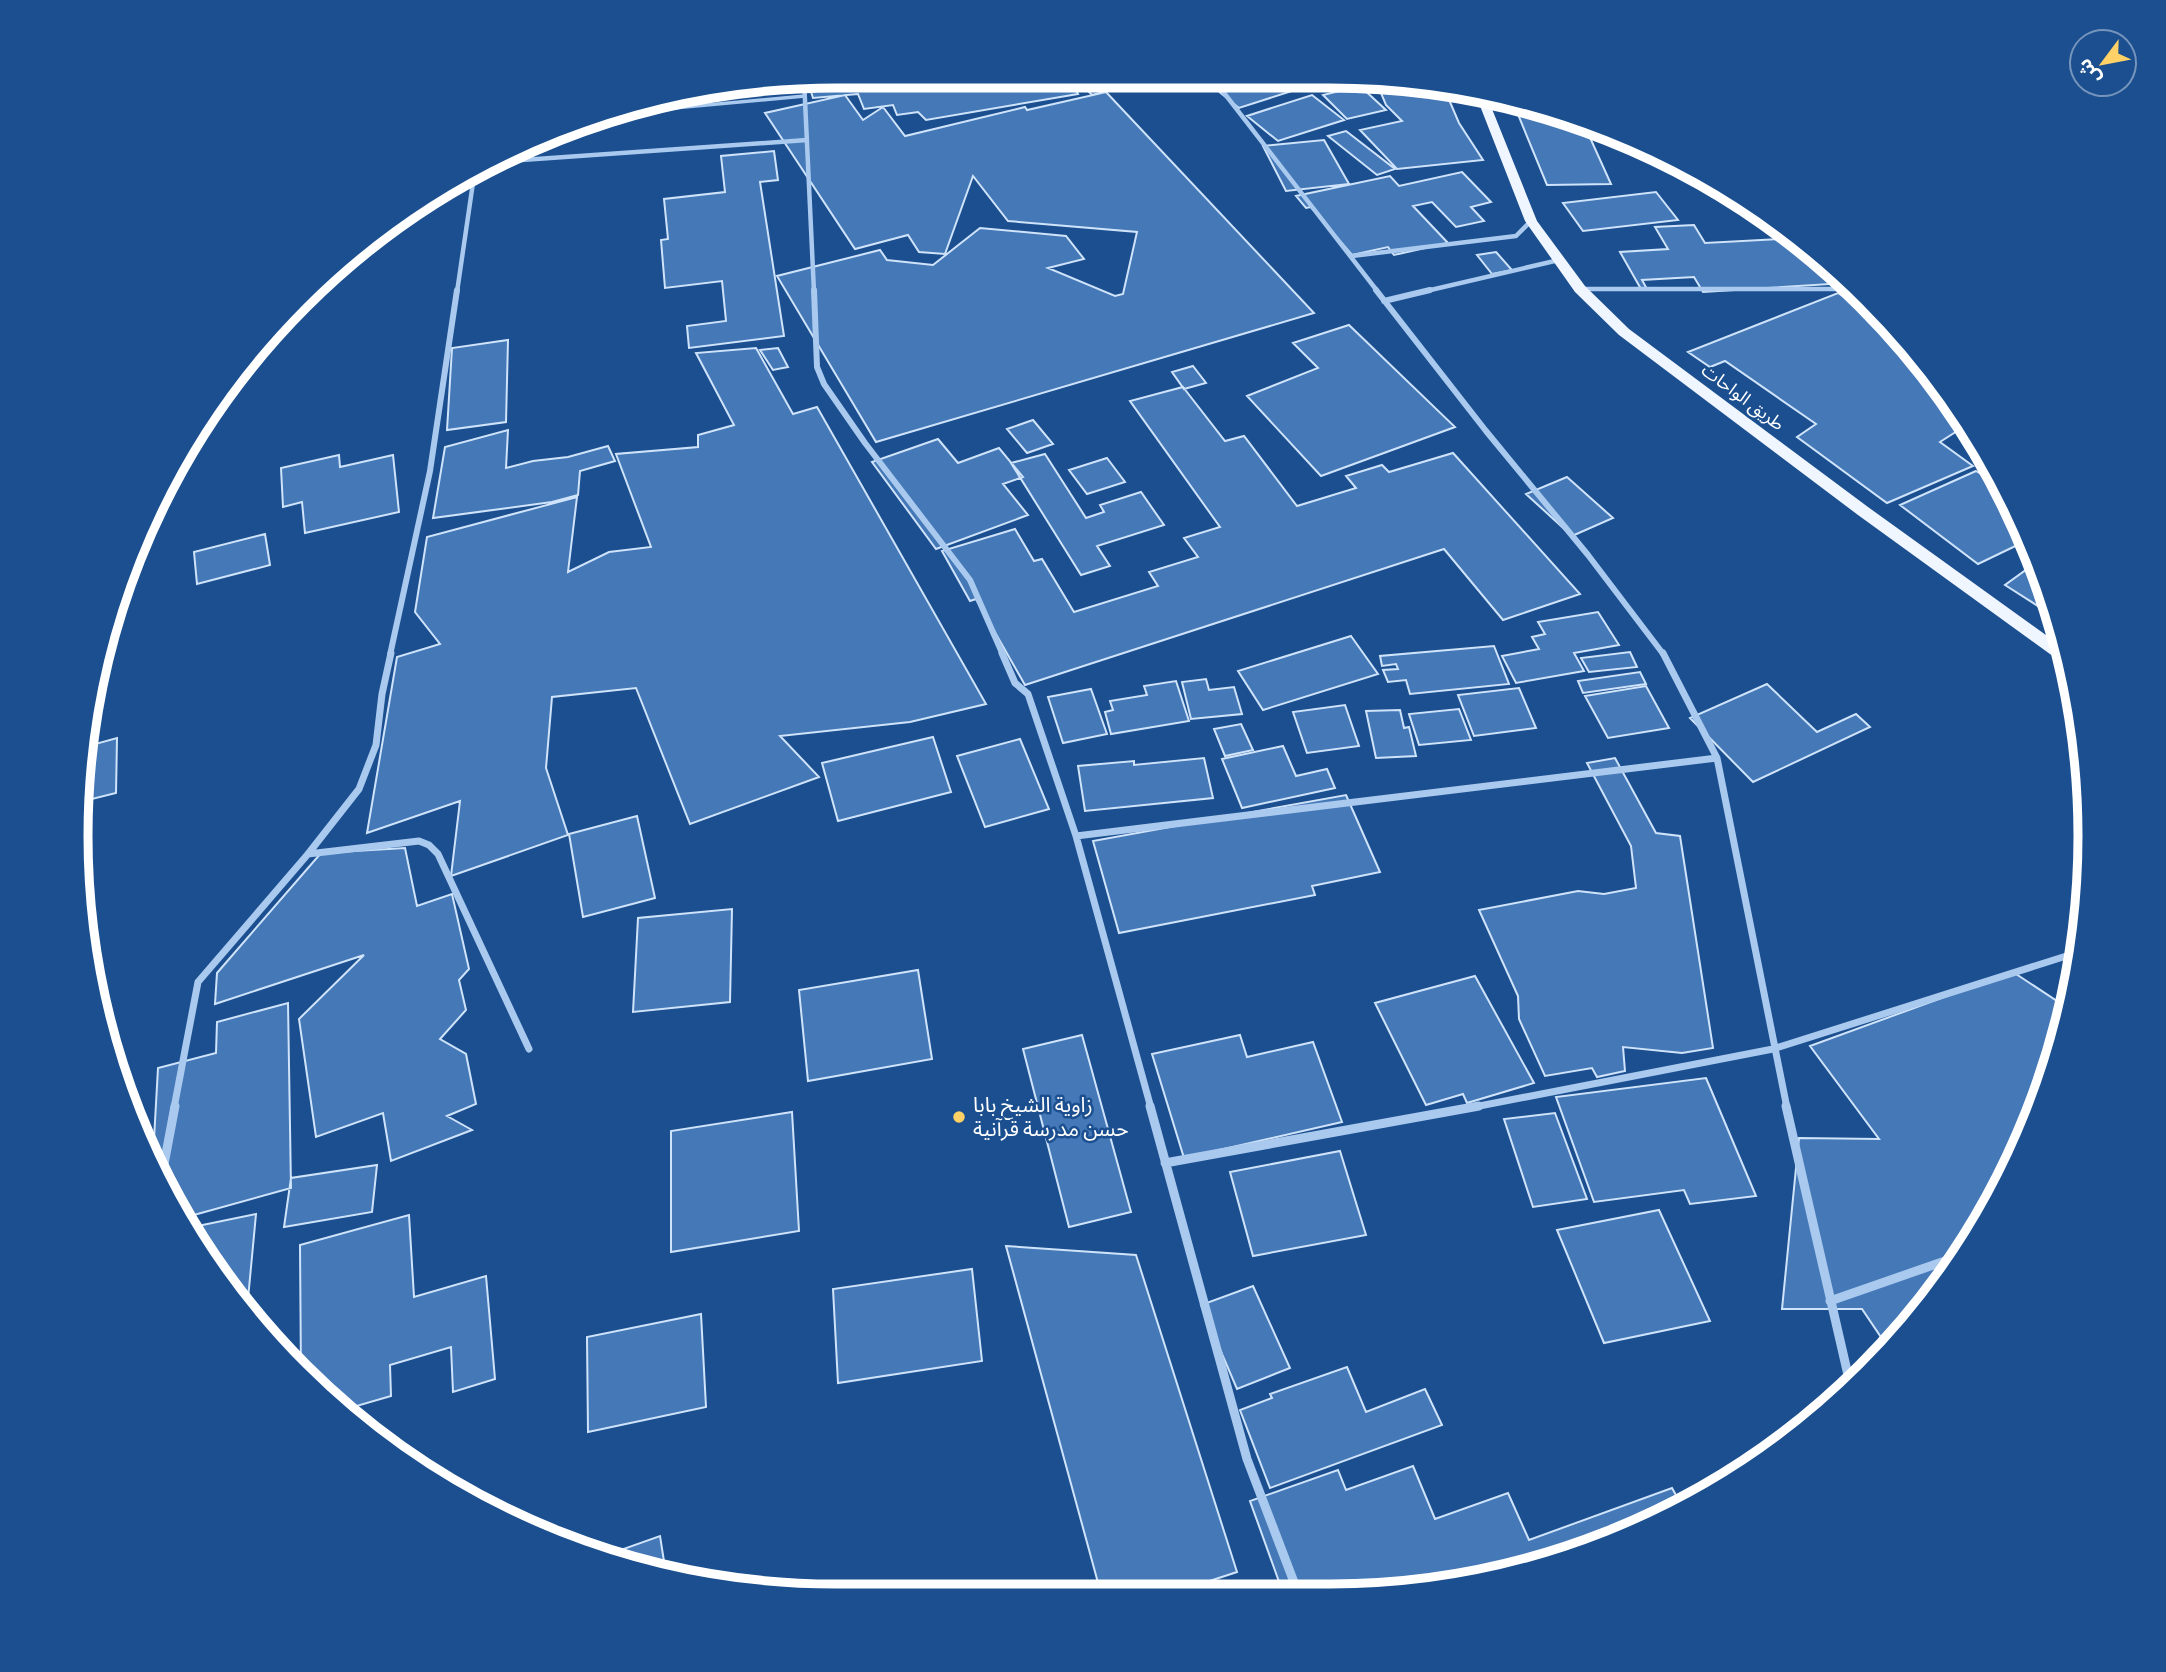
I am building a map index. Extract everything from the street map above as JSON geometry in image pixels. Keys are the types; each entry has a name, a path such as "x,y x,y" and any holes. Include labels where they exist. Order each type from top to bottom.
{"main road":[{"name":"طريق الواحات","path":"1484,104 1531,221 1580,289 1624,332 1863,511 2055,649"}],"street":[{"path":"1220,88 1352,256 1384,302 1588,555 1666,658 1717,758 1773,1049 1848,1376"},
{"path":"805,89 817,367 824,384 865,443 970,580 1014,682 1028,694 1076,836 1247,1459 1295,1584"},
{"path":"515,160 807,140"},
{"path":"164,1165 198,982 308,854 359,789 376,745 382,694 430,471 473,182"},
{"path":"1352,256 1516,236 1531,221"},
{"path":"1384,302 1559,260"},
{"path":"1580,289 1840,289"},
{"path":"1076,836 1717,758"},
{"path":"308,854 419,841 429,845 438,854 529,1049"},
{"path":"1165,1163 1531,1097 1773,1049 2068,955"},
{"path":"1830,1301 1946,1261"}],"lane":[{"path":"657,110 805,96"}],"building":[{"path":"1075,88 1078,94 926,120 918,112 897,115 893,105 864,109 858,94 813,98 810,89"},
{"path":"1085,88 1119,88 1092,95"},
{"path":"1214,88 1301,88 1239,108"},
{"path":"1350,88 1363,89 1386,110 1347,119 1323,95"},
{"path":"1379,89 1448,97 1459,123 1483,160 1397,169 1360,130 1402,121 1386,105"},
{"path":"1106,92 1314,313 876,442 777,276 880,250 887,260 933,265 980,228 1066,236 1084,259 1048,268 1115,296 1123,294 1137,232 1008,221 973,176 945,254 919,252 908,235 855,249 765,113 845,95 863,120 883,107 905,136 1025,107 1027,110"},
{"path":"1312,95 1344,120 1278,141 1247,116"},
{"path":"1517,112 1588,133 1611,184 1547,185"},
{"path":"1346,131 1395,169 1377,175 1328,136"},
{"path":"1324,140 1349,184 1286,191 1263,146"},
{"path":"774,151 778,180 760,182 784,336 689,348 687,326 726,321 722,281 665,288 661,240 668,239 664,199 725,192 721,156"},
{"path":"1462,172 1491,202 1471,207 1484,221 1456,227 1432,202 1413,206 1448,243 1394,255 1388,247 1352,255 1311,207 1306,208 1296,196 1390,176 1399,186"},
{"path":"1656,192 1678,220 1583,231 1563,203"},
{"path":"1694,225 1705,243 1782,239 1835,284 1703,292 1694,277 1642,280 1647,289 1641,289 1620,252 1668,249 1655,227"},
{"path":"1496,252 1512,270 1492,274 1477,255"},
{"path":"1838,293 1859,307 1893,342 1924,380 1958,430 1940,442 1973,466 1887,503 1797,437 1816,424 1725,361 1710,367 1688,352"},
{"path":"1349,325 1455,427 1321,476 1247,396 1318,368 1293,343"},
{"path":"508,340 506,422 447,430 452,348"},
{"path":"756,348 793,414 817,407 986,704 910,722 780,736 819,777 690,824 636,688 552,697 546,768 568,835 451,876 460,801 367,833 397,657 440,644 415,612 427,537 577,497 568,572 609,552 651,547 616,454 698,447 698,435 734,425 696,353"},
{"path":"778,348 788,367 773,370 760,350"},
{"path":"1193,366 1206,383 1184,389 1172,372"},
{"path":"1183,387 1225,441 1244,436 1297,506 1356,488 1346,476 1382,465 1389,472 1453,453 1580,594 1503,620 1444,549 1025,685 976,599 970,601 942,551 1015,529 1034,561 1042,559 1074,612 1158,586 1149,572 1198,557 1184,538 1220,527 1130,401"},
{"path":"1033,420 1053,444 1027,453 1007,429"},
{"path":"508,430 506,468 533,461 568,457 608,446 615,461 580,471 578,495 552,502 433,518 445,447"},
{"path":"938,439 958,463 999,448 1023,477 1003,484 1028,515 936,549 872,462"},
{"path":"1045,454 1086,518 1104,512 1100,505 1141,492 1164,525 1097,546 1110,566 1081,575 1011,463"},
{"path":"339,455 340,467 393,455 399,512 305,533 302,502 283,507 281,468"},
{"path":"1107,458 1125,482 1087,494 1069,470"},
{"path":"1976,471 1986,477 2019,544 1978,564 1900,505"},
{"path":"1567,477 1613,518 1572,536 1526,494"},
{"path":"265,534 270,565 197,584 194,552"},
{"path":"2029,568 2043,610 2005,585"},
{"path":"1598,612 1619,645 1574,653 1584,671 1516,683 1502,656 1539,649 1532,637 1545,634 1538,622"},
{"path":"1351,636 1378,674 1263,710 1238,671"},
{"path":"1494,646 1509,684 1410,694 1406,680 1388,682 1383,670 1398,669 1396,664 1382,666 1380,656"},
{"path":"1630,652 1637,667 1589,672 1581,658"},
{"path":"1640,672 1646,684 1583,693 1578,681"},
{"path":"1206,679 1209,690 1234,687 1242,714 1191,719 1182,682"},
{"path":"1176,681 1189,721 1111,734 1105,712 1113,710 1110,701 1147,695 1144,686"},
{"path":"1767,684 1817,732 1856,714 1870,727 1753,782 1690,718"},
{"path":"1646,686 1669,728 1608,738 1585,696"},
{"path":"1519,688 1536,728 1474,736 1458,695"},
{"path":"1091,689 1107,734 1063,743 1048,697"},
{"path":"1345,705 1359,746 1307,753 1293,712"},
{"path":"1459,709 1471,740 1419,745 1409,714"},
{"path":"1400,710 1404,728 1409,727 1416,756 1376,758 1366,711"},
{"path":"1241,724 1253,750 1225,756 1214,729"},
{"path":"933,737 951,792 838,821 822,763"},
{"path":"117,738 116,793 89,800 93,745"},
{"path":"1020,739 1049,809 985,827 957,756"},
{"path":"1283,746 1296,776 1327,769 1335,788 1242,808 1222,759"},
{"path":"1204,758 1213,798 1085,811 1078,766 1134,761 1134,765"},
{"path":"1615,758 1656,833 1680,836 1713,1048 1682,1053 1623,1047 1625,1071 1597,1077 1592,1068 1545,1076 1519,1019 1518,996 1479,910 1578,891 1604,894 1636,888 1631,846 1587,763"},
{"path":"1346,795 1380,872 1312,886 1315,895 1119,933 1093,841"},
{"path":"637,816 655,898 583,917 569,834"},
{"path":"405,848 417,906 452,894 469,969 459,980 466,1010 440,1039 466,1054 476,1104 447,1116 472,1130 391,1161 383,1113 316,1137 299,1019 364,955 215,1004 217,973 321,853"},
{"path":"732,909 730,1002 633,1012 638,918"},
{"path":"918,970 932,1059 808,1081 799,990"},
{"path":"2013,972 2059,1003 2039,1077 2001,1167 1952,1252 1924,1292 1883,1340 1862,1309 1782,1309 1799,1138 1879,1139 1810,1046"},
{"path":"1475,976 1534,1083 1467,1103 1463,1094 1426,1105 1375,1003"},
{"path":"288,1003 291,1188 191,1216 154,1143 158,1068 216,1053 217,1022"},
{"path":"1082,1035 1131,1212 1069,1227 1023,1049"},
{"path":"1240,1035 1247,1057 1313,1042 1342,1122 1184,1158 1152,1054"},
{"path":"1706,1078 1756,1196 1690,1204 1684,1190 1594,1202 1556,1097"},
{"path":"792,1112 799,1231 671,1252 671,1131"},
{"path":"1555,1113 1587,1199 1533,1207 1504,1119"},
{"path":"1340,1151 1366,1235 1253,1256 1230,1172"},
{"path":"377,1165 372,1212 284,1227 291,1178"},
{"path":"1659,1210 1710,1321 1604,1343 1557,1230"},
{"path":"256,1214 248,1299 214,1252 198,1226"},
{"path":"409,1215 414,1297 486,1276 495,1379 453,1392 451,1347 390,1365 391,1396 352,1407 301,1359 300,1245"},
{"path":"1006,1246 1136,1255 1237,1572 1200,1584 1098,1584"},
{"path":"972,1269 982,1361 838,1383 833,1289"},
{"path":"1253,1286 1290,1368 1237,1389 1201,1305"},
{"path":"701,1314 706,1407 588,1432 587,1337"},
{"path":"1347,1367 1366,1412 1425,1389 1442,1425 1270,1488 1240,1410 1272,1398 1270,1394"},
{"path":"1413,1466 1435,1519 1508,1493 1529,1540 1672,1488 1678,1498 1616,1528 1571,1545 1476,1570 1379,1583 1280,1584 1250,1501 1338,1470 1346,1490"},
{"path":"660,1536 664,1564 642,1559 617,1551"}],"place":[{"name":"زاوية الشيخ بابا حسن مدرسة قرآنية","path":"959,1117"}]}
